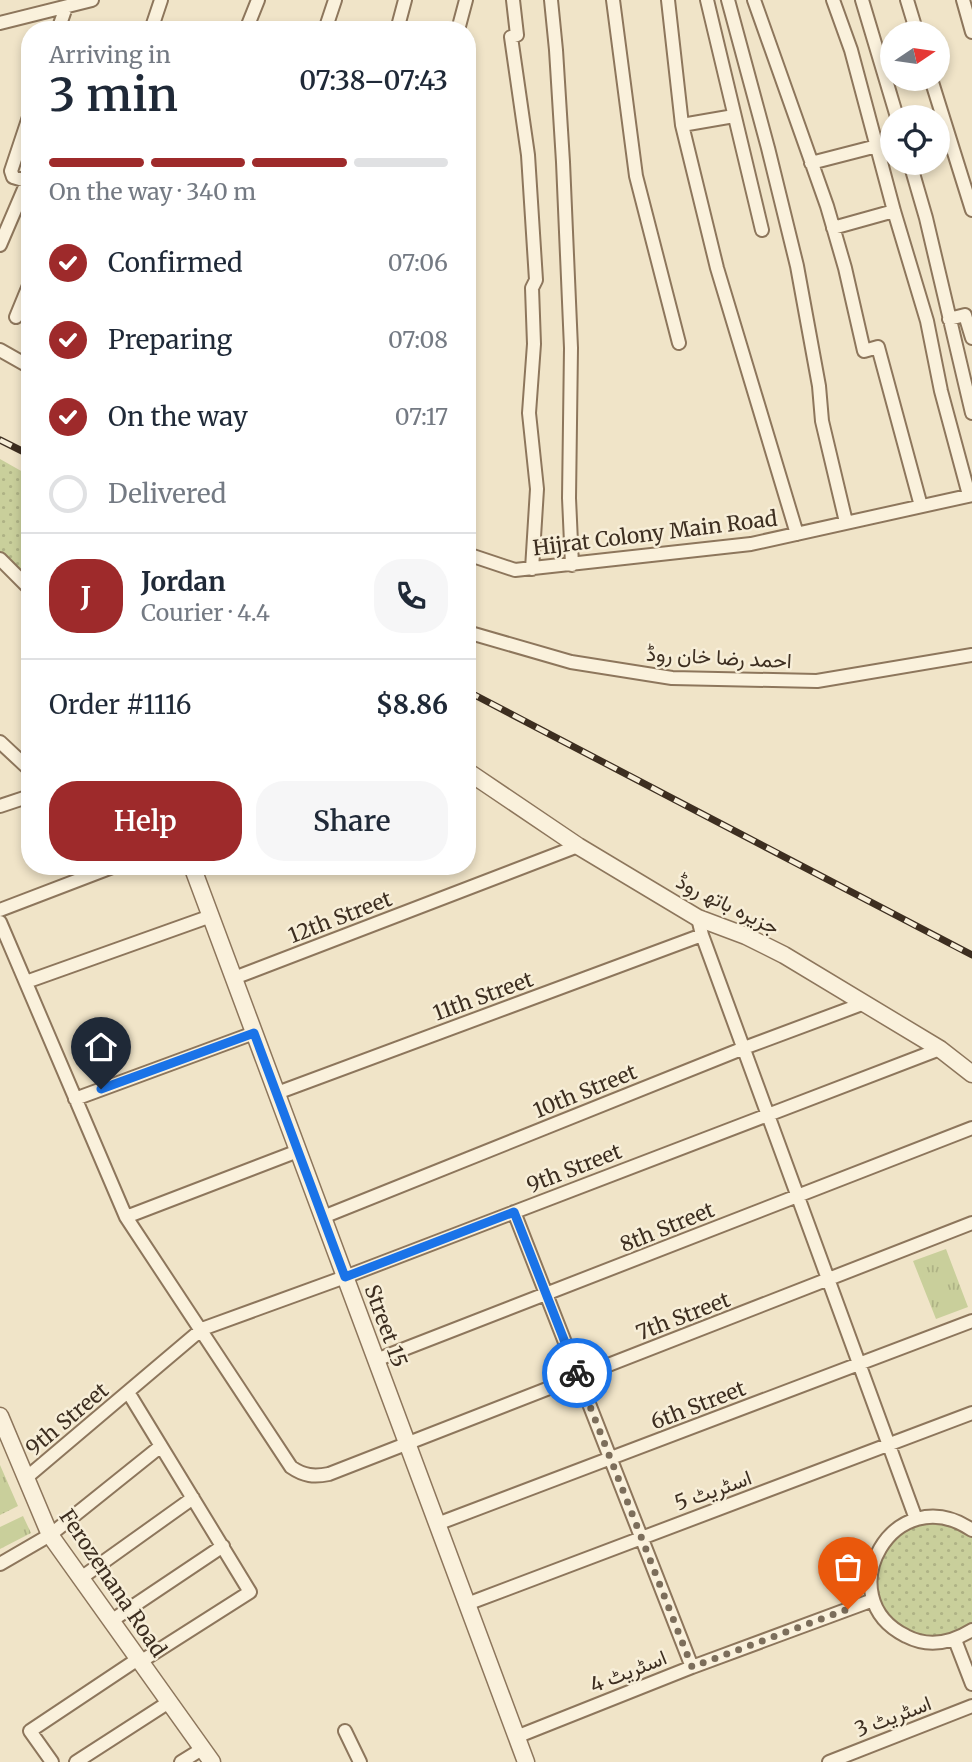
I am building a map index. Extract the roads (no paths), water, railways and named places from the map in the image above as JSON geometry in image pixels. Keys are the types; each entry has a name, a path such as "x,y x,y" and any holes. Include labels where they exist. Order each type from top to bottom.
{"street":[{"path":"0,23 92,0"},
{"path":"153,21 161,0"},
{"path":"250,21 258,0"},
{"path":"328,21 335,0"},
{"path":"399,21 405,0"},
{"path":"460,21 466,0"},
{"path":"513,0 517,35 511,37 528,155 537,280 532,288 534,344 529,414 537,489 532,569"},
{"path":"551,0 563,162 571,348 569,498 572,565"},
{"path":"613,0 636,176 679,343"},
{"path":"668,0 682,125 717,268 797,534"},
{"path":"707,0 762,230"},
{"path":"728,0 797,266 819,386 822,421 846,522"},
{"path":"754,0 833,228 864,351 878,347 921,506"},
{"path":"833,0 851,50 894,211 928,321 940,391 970,495"},
{"path":"862,0 893,105"},
{"path":"907,0 913,21"},
{"path":"963,0 972,32"},
{"path":"61,21 66,7"},
{"path":"935,91 972,210"},
{"path":"682,125 734,116"},
{"path":"21,141 11,171 13,177 21,180"},
{"path":"811,163 877,146"},
{"path":"913,175 972,413"},
{"path":"0,245 21,199"},
{"path":"833,228 894,211"},
{"path":"16,317 21,305"},
{"path":"949,319 965,315 972,338"},
{"path":"0,350 21,362"},
{"name":"Hijrat Colony Main Road","path":"476,557 515,570 751,544 970,495"},
{"path":"0,559 21,580"},
{"name":"احمد رضا خان روڈ","path":"476,635 571,662 672,678 817,681 972,655"},
{"path":"0,742 21,762"},
{"name":"جزیرہ باتھ روڈ","path":"476,777 578,846 698,918 746,936 783,955 940,1049 972,1074"},
{"path":"0,806 21,799"},
{"name":"12th Street","path":"233,978 578,846"},
{"path":"0,910 91,875"},
{"name":"Street 15","path":"195,875 526,1762"},
{"path":"26,982 211,916"},
{"path":"698,918 916,1519"},
{"path":"0,922 126,1217 202,1329"},
{"name":"11th Street","path":"277,1093 702,935"},
{"name":"10th Street","path":"323,1217 744,1048 862,1004"},
{"path":"75,1099 254,1033"},
{"name":"9th Street","path":"26,1478 202,1329 345,1277 940,1049"},
{"name":"8th Street","path":"376,1360 972,1128"},
{"path":"126,1217 298,1151"},
{"path":"514,1212 692,1667"},
{"name":"7th Street","path":"202,1329 291,1467 302,1474 316,1476 329,1474 407,1444 972,1223"},
{"name":"6th Street","path":"437,1524 972,1321"},
{"path":"52,1762 30,1731 250,1592 128,1392"},
{"name":"اسٹریٹ 5","path":"467,1604 972,1413"},
{"name":"Ferozenana Road","path":"0,1416 50,1535 207,1755"},
{"path":"0,1564 50,1535 161,1446"},
{"path":"81,1578 193,1498"},
{"path":"972,1531 960,1522 939,1517 916,1519 899,1527 884,1541 874,1559 870,1579 873,1600 883,1618 898,1632 916,1641 936,1643 955,1640 972,1630"},
{"path":"111,1621 223,1546"},
{"name":"اسٹریٹ 4","path":"516,1737 692,1667 873,1600"},
{"path":"955,1640 972,1684"},
{"path":"76,1762 169,1702"},
{"name":"اسٹریٹ 3","path":"829,1762 972,1706"},
{"path":"345,1731 360,1762"},
{"path":"181,1762 207,1755"}],"railway":[{"path":"0,440 21,450"},
{"path":"476,696 972,955"}]}
